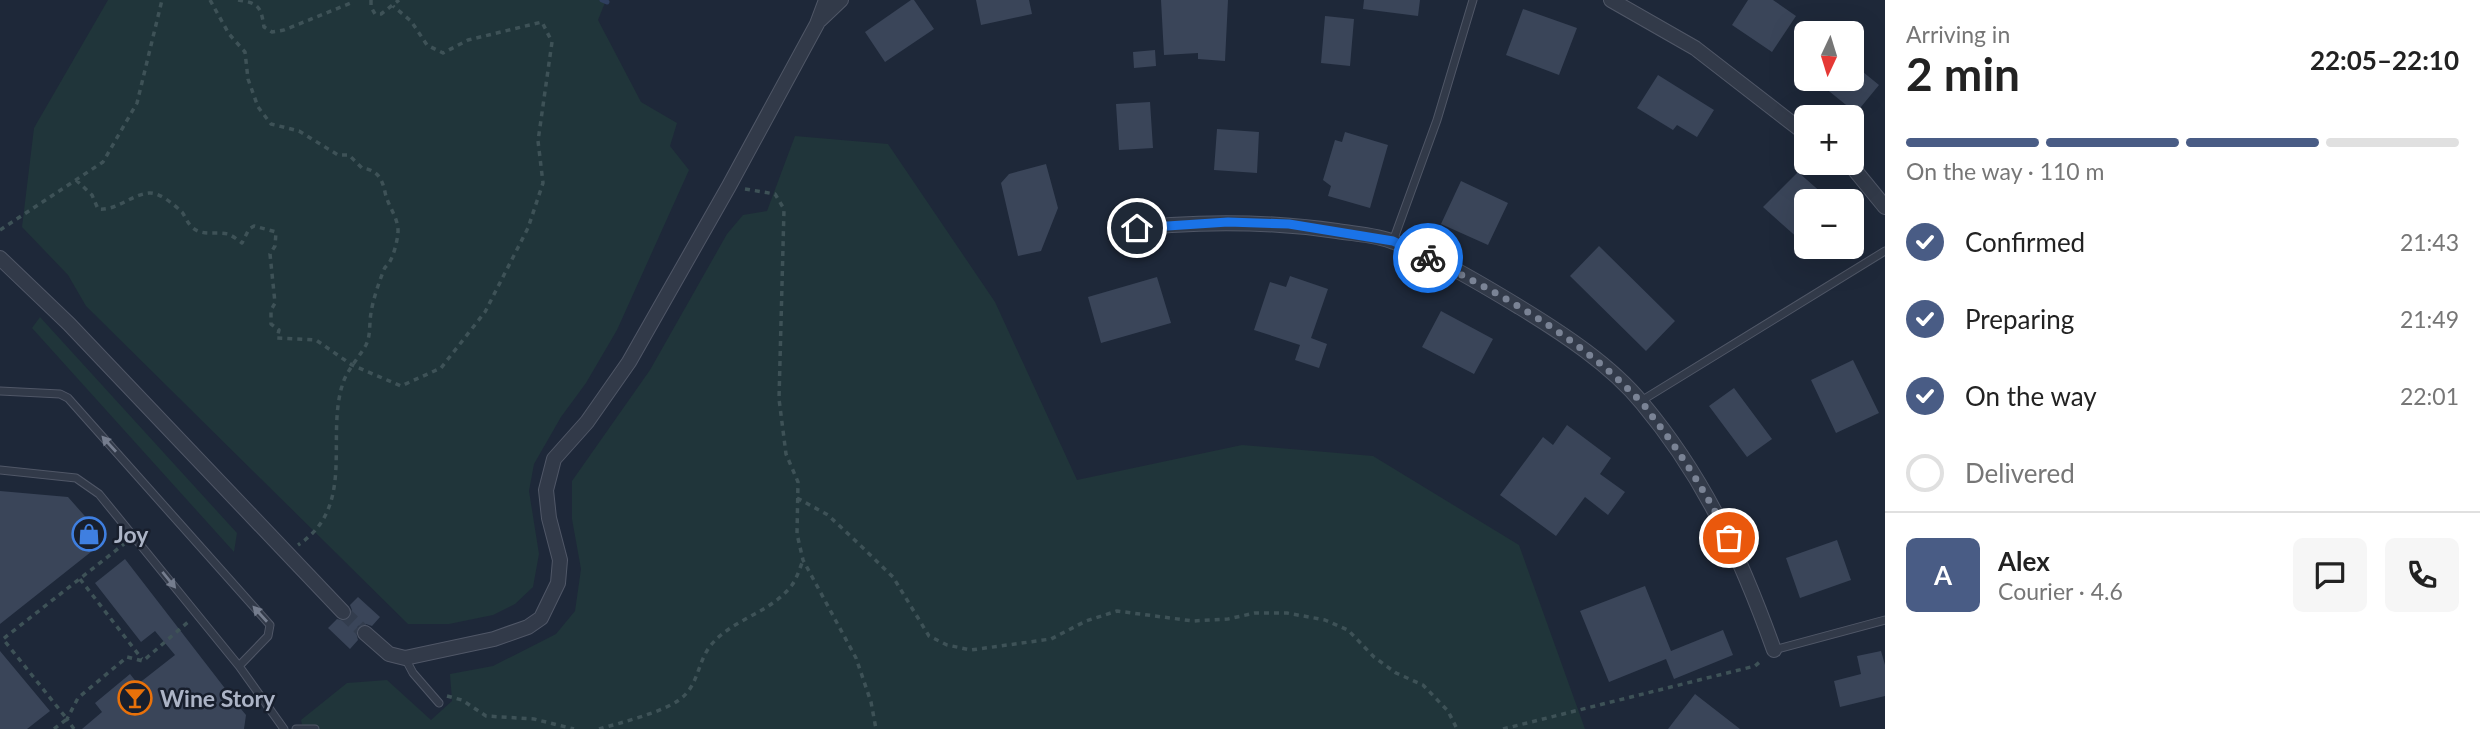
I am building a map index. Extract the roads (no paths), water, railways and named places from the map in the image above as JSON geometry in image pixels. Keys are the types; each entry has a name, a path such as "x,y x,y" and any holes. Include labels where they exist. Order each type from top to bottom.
{"street":[{"path":"365,633 388,654 405,658 494,639 528,627 541,618 558,583 560,560 549,518 546,491 554,458 587,422 629,362 817,24 825,0"},
{"path":"817,24 841,0"},
{"path":"1611,0 1695,48 1794,125"},
{"path":"1859,175 1885,207"},
{"path":"1115,230 1159,225 1240,222 1289,224 1393,241 1480,283 1554,328 1605,367 1641,401 1689,465 1720,519 1747,576 1774,650"},
{"path":"0,258 69,324 343,612"}],"lane":[{"path":"1393,241 1437,120 1474,0"},
{"path":"1641,401 1885,251"},
{"path":"0,391 60,394 68,398 270,625 268,636 239,666"},
{"path":"0,470 76,478 99,494 239,666 284,729"},
{"path":"1774,650 1885,620"},
{"path":"405,658 413,673 439,703"},
{"path":"296,729 315,729"}],"waterway":[{"path":"602,0 607,2"}],"tunnel":[{"path":"343,612 365,633"}],"place":[{"name":"Joy","path":"89,534"},
{"name":"Wine Story","path":"135,698"}]}
